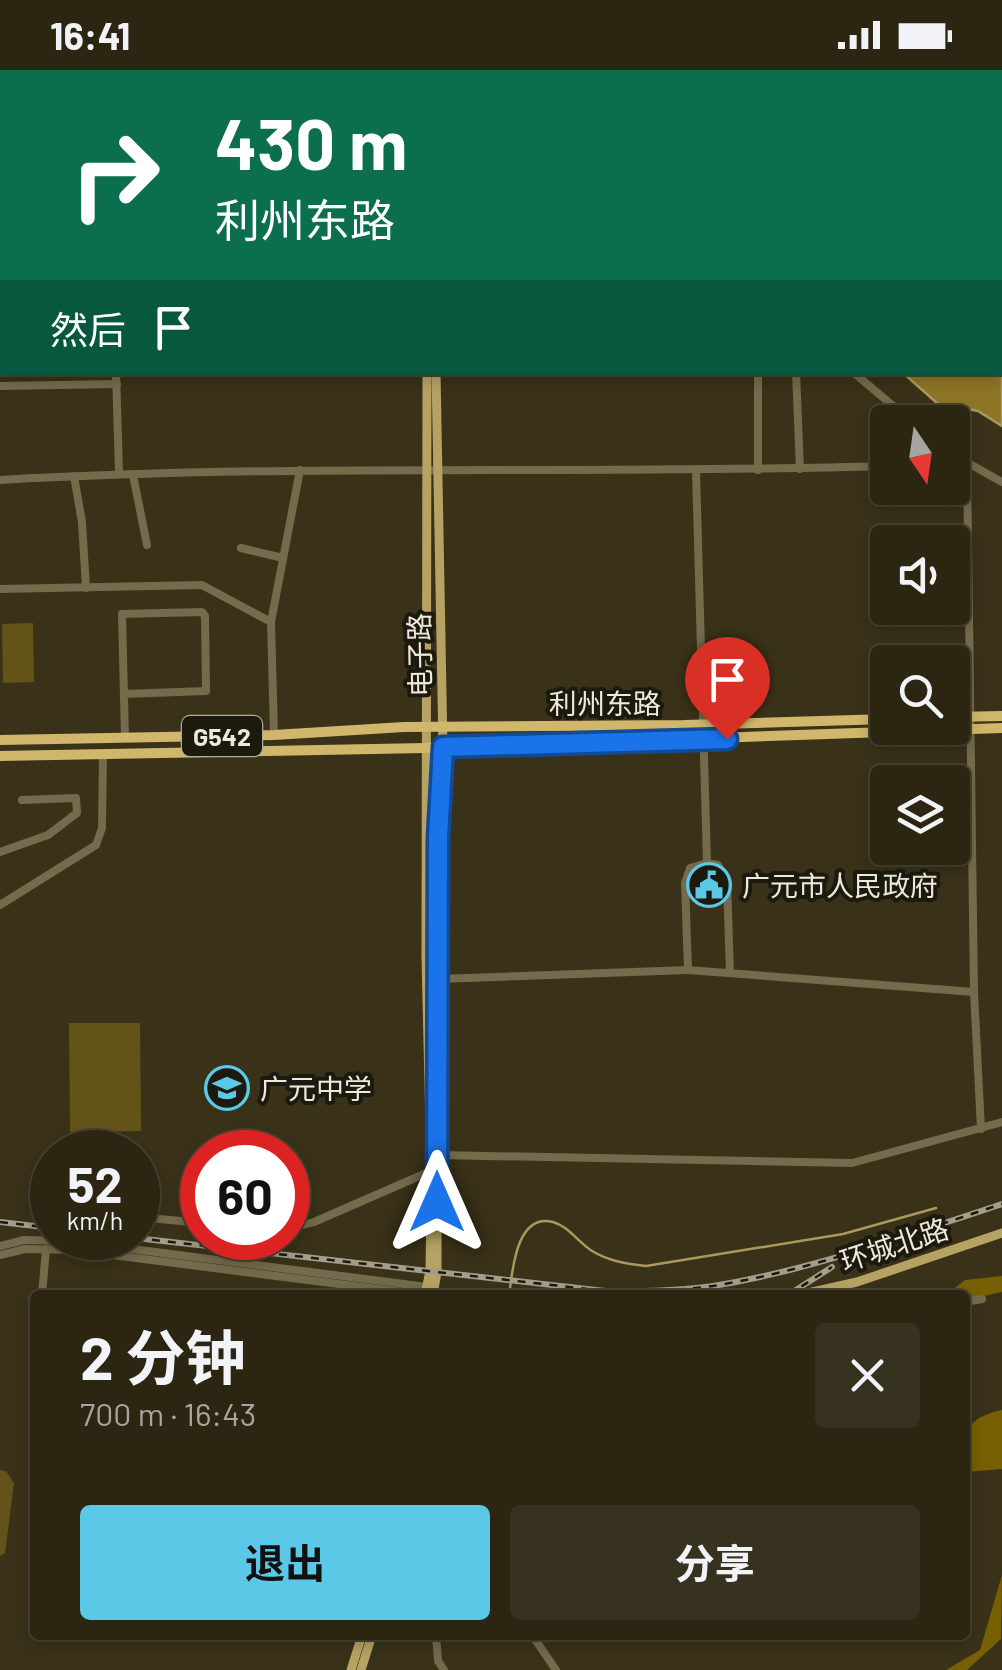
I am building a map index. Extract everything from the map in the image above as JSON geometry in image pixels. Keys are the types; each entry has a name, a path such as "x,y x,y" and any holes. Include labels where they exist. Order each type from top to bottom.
{"highway":[{"name":"利州东路","path":"970,723 1002,716"},
{"name":"利州东路","path":"443,727 870,720"},
{"name":"利州东路","path":"970,723 1002,728"},
{"name":"G542","path":"0,740 274,735 443,727"},
{"name":"利州东路","path":"443,747 703,740 870,729"},
{"name":"G542","path":"0,756 443,747"}],"main road":[{"name":"电子路","path":"427,375 443,727 438,838 437,1272 429,1290"},
{"name":"电子路","path":"428,1290 431,1172 426,727 436,375"},
{"name":"环城北路","path":"821,1290 856,1282 1002,1232"},
{"path":"352,1670 361,1640"},
{"path":"361,1670 370,1640"}],"street":[{"path":"116,375 119,473"},
{"path":"758,375 758,470"},
{"path":"796,375 800,469"},
{"path":"857,375 892,405"},
{"path":"0,386 117,384"},
{"path":"970,466 1002,482"},
{"path":"0,480 119,473 300,470 696,471 870,467"},
{"path":"274,735 271,622 300,470"},
{"path":"696,471 707,863"},
{"path":"133,475 147,545"},
{"path":"74,476 86,588"},
{"path":"967,505 968,645"},
{"path":"241,548 283,558"},
{"path":"0,590 202,585 271,622"},
{"path":"124,694 206,691 202,612 122,614 125,738"},
{"path":"969,745 980,1130"},
{"path":"0,905 96,845 102,828 103,754"},
{"path":"0,852 48,835 77,813 76,798 22,800"},
{"path":"688,970 686,883 690,868 707,863 718,865 727,882 730,973"},
{"path":"437,979 688,970 974,992"},
{"path":"437,1155 852,1163 1002,1122"},
{"path":"310,1223 431,1172"},
{"path":"0,1246 24,1240 70,1241 407,1290"},
{"path":"0,1255 30,1251"},
{"path":"42,1290 45,1260"},
{"path":"142,1260 402,1290"},
{"path":"970,1301 982,1299"},
{"path":"436,1640 438,1661 444,1670"},
{"path":"535,1640 556,1670"}],"shaded area":[{"path":"905,375 1002,375 1002,426 970,410 970,405 939,405"},
{"path":"33,623 34,682 3,683 2,624"},
{"path":"69,1023 140,1023 141,1130 70,1130"},
{"path":"1002,1276 1002,1292 970,1299 970,1290 952,1290 965,1280"},
{"path":"1002,1410 1002,1469 970,1472 970,1427"},
{"path":"0,1470 6,1471 14,1483 5,1553 0,1556"},
{"path":"1002,1575 1001,1639 967,1670 946,1670 980,1650"}],"waterway":[{"path":"510,1288 520,1243 532,1225 541,1221 558,1224 605,1257 646,1266 843,1234 936,1208"}],"railway":[{"path":"659,1290 713,1286 787,1271 1002,1204"},
{"path":"0,1222 30,1225"},
{"path":"160,1241 596,1290"},
{"path":"796,1290 832,1267"}],"place":[{"name":"广元市人民政府","path":"709,885"},
{"name":"广元中学","path":"227,1088"}],"route":[{"path":"437,1202 438,838 443,747 727,739"}]}
